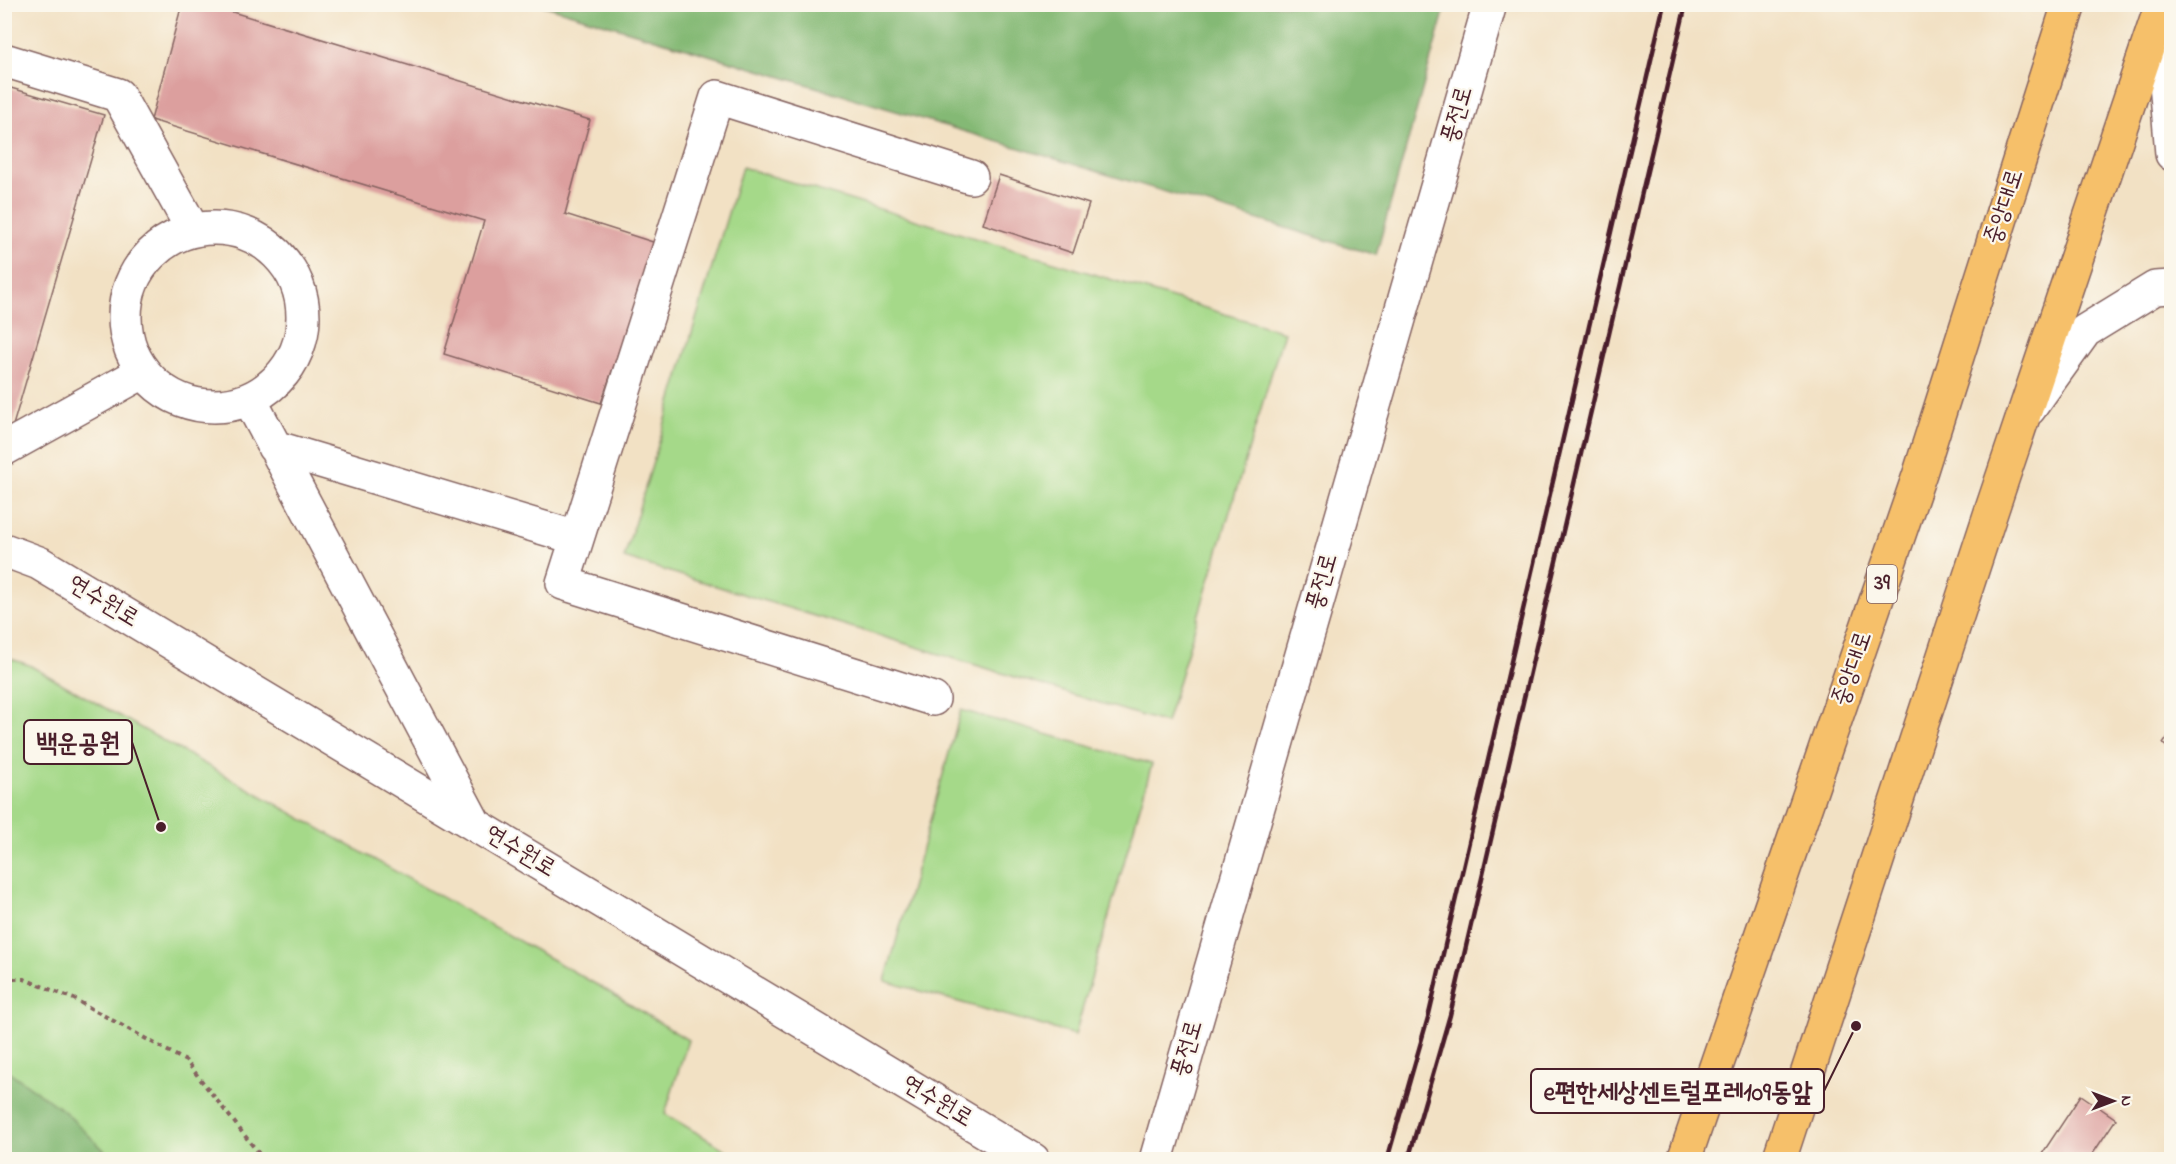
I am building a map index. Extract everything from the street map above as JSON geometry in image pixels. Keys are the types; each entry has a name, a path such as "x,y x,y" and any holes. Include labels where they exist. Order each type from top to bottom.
{"main road":[{"name":"중앙대로","path":"1684,1160 1920,473 2069,4"},
{"path":"1779,1160 1988,520 2161,7"}],"street":[{"name":"풍전로","path":"1156,1160 1490,4"},
{"path":"2161,7 2172,154"},
{"path":"4,60 118,95 193,230"},
{"path":"933,699 563,583 717,97 971,177"},
{"path":"222,227 251,235 276,252 288,267 303,303 302,333 293,360 274,384 250,400 221,407 191,405 164,393 142,372 129,346 124,316 130,287 144,261 166,241 193,230 222,227"},
{"path":"2024,416 2085,331 2155,288 2172,286"},
{"path":"4,449 142,372"},
{"path":"250,400 475,825"},
{"path":"274,447 577,538"},
{"name":"연수원로","path":"4,550 39,563 1033,1160"}],"path":[{"path":"4,979 24,979 74,999 186,1061 264,1160"}],"green space":[{"path":"542,5 1446,5 1376,255"},
{"path":"742,167 1284,332 1166,723 624,558"},
{"path":"5,657 29,665 606,990 688,1040 665,1114 741,1159 5,1160"},
{"path":"961,710 1152,764 1075,1035 885,981"},
{"path":"4,1068 65,1112 113,1159 5,1159"}],"building":[{"path":"182,4 206,4 590,120 565,214 656,243 601,403 444,354 484,221 151,120"},
{"path":"4,86 104,115 9,439 4,437"},
{"path":"999,175 1089,204 1073,253 983,224"},
{"path":"2172,731 2172,750 2163,744"},
{"path":"2081,1095 2116,1119 2090,1158 2092,1160 2038,1160"}],"railway":[{"path":"1387,1160 1429,1014 1664,4"},
{"path":"1408,1160 1450,1015 1686,4"}],"place":[{"name":"백운공원","path":"161,827"},
{"name":"e편한세상센트럴포레109동앞","path":"1856,1026"}]}
